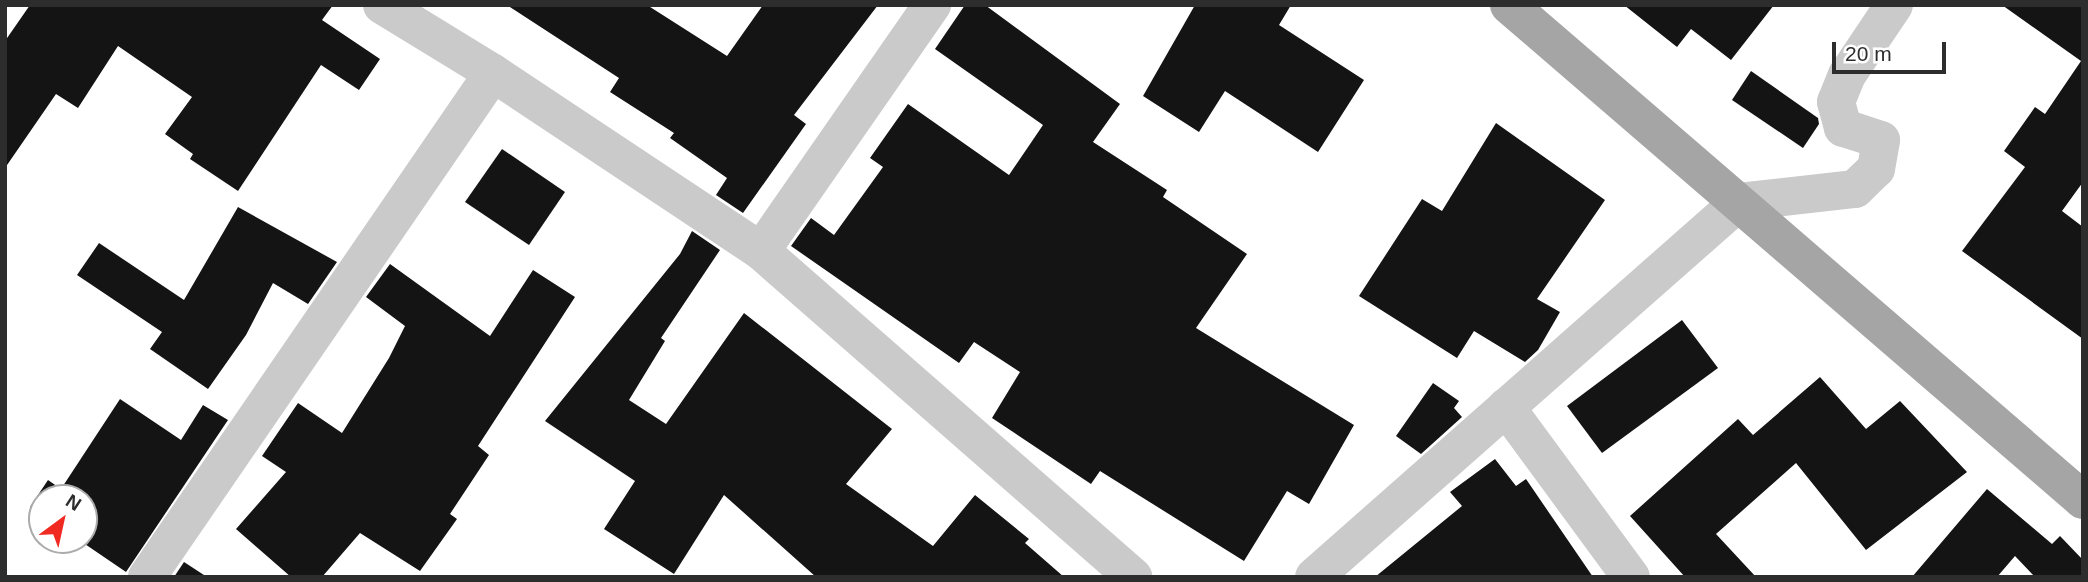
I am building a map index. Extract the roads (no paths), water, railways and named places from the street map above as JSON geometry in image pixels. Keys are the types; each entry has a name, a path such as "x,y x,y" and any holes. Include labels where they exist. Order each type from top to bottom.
{"main road":[{"path":"1509,5 2083,500"}],"street":[{"path":"382,5 493,73 761,251 1134,577"},
{"path":"761,251 932,5"},
{"path":"1314,577 1739,202 1855,188 1875,169 1881,140 1843,128 1836,102 1847,75 1894,5"},
{"path":"147,577 493,73"},
{"path":"1506,407 1631,577"}]}
